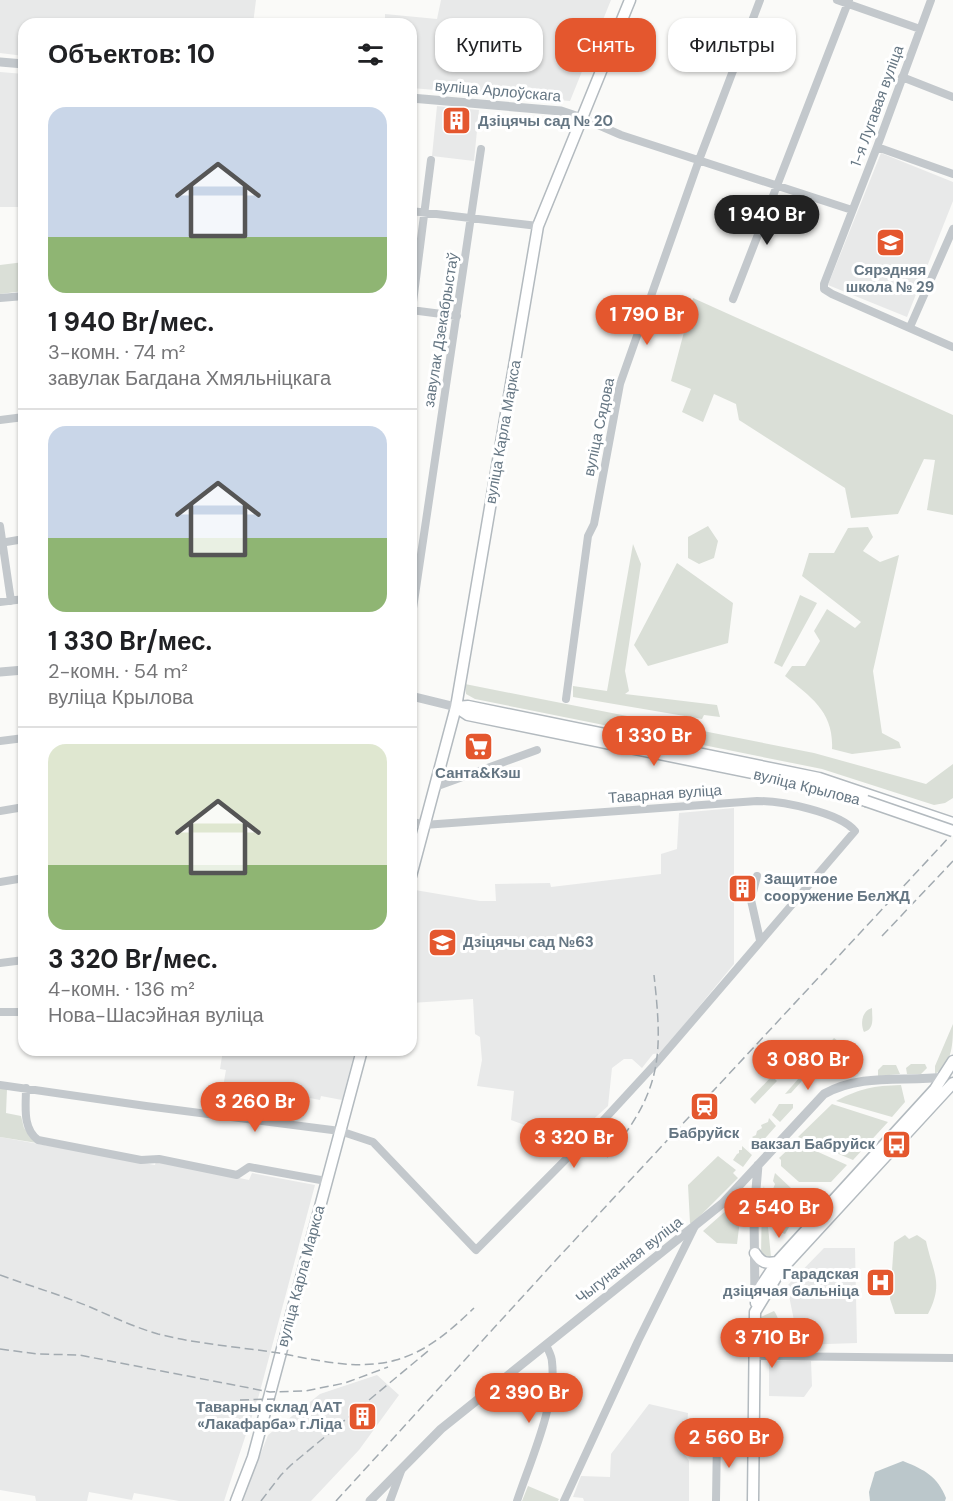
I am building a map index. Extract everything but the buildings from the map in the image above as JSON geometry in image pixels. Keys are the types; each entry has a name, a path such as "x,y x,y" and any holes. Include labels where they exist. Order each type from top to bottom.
{"main road":[{"name":"вуліца Карла Маркса","path":"417,852 456,706 538,226 630,0"},
{"name":"вуліца Крылова","path":"456,706 468,715 867,797 953,823"},
{"name":"вуліца Крылова","path":"867,797 953,831"},
{"name":"вуліца Карла Маркса","path":"236,1501 253,1457 360,1056"},
{"path":"755,1312 780,1271 943,1093 950,1078 953,1061"},
{"path":"753,1501 755,1312 761,1286 777,1262 950,1078"},
{"path":"754,1253 759,1261 764,1263 777,1262"}],"street":[{"name":"вуліца Сядова","path":"566,699 588,536 594,524 620,384 699,160 760,0"},
{"path":"837,0 920,28"},
{"name":"1-я Лугавая вуліца","path":"910,327 851,303 825,289 824,284 930,0"},
{"path":"733,299 848,2"},
{"path":"0,62 18,64"},
{"path":"902,77 953,97"},
{"name":"вуліца Арлоўскага","path":"417,99 561,111 582,118"},
{"path":"582,118 621,135 852,210"},
{"path":"877,147 953,174"},
{"name":"завулак Дзекабрыстаў","path":"417,582 481,149"},
{"path":"417,270 431,159"},
{"path":"417,212 538,226"},
{"path":"953,229 910,327 953,346"},
{"path":"0,298 18,296"},
{"path":"417,311 457,316"},
{"path":"0,420 18,418"},
{"path":"0,526 11,601"},
{"path":"1,542 18,540"},
{"path":"0,602 18,600"},
{"path":"0,672 18,670"},
{"path":"417,697 456,706"},
{"path":"0,741 18,739"},
{"path":"435,787 537,750"},
{"name":"Таварная вуліца","path":"340,1131 373,1142 476,1250 588,1137 651,1068 855,831 849,825 810,809 772,801 424,825 417,823"},
{"path":"0,811 18,808"},
{"path":"757,876 750,900 760,940"},
{"path":"0,882 18,879"},
{"path":"0,963 18,961"},
{"path":"0,1012 18,1012"},
{"name":"Чыгуначная вуліца","path":"370,1501 441,1429 723,1203 824,1094 835,1088 870,1080 950,1078"},
{"path":"0,1085 340,1131"},
{"path":"26,1088 27,1126 32,1136 38,1140 141,1160 159,1159 237,1175 249,1167 326,1181"},
{"path":"755,1312 754,1214 758,1165"},
{"path":"723,1203 735,1197 743,1198 751,1206 754,1214"},
{"path":"564,1501 638,1341 695,1226"},
{"path":"671,1246 679,1248 682,1255"},
{"path":"517,1501 540,1433 552,1387 552,1360 546,1345"},
{"path":"754,1356 953,1358"},
{"path":"716,1501 717,1436"},
{"name":"Чыгуначная вуліца","path":"390,1501 402,1469"}],"shaded area":[{"path":"0,0 256,0 254,18 18,18 18,55 0,53"},
{"path":"441,0 611,0 604,18 555,18 555,72 582,72 570,101 417,88 417,18 385,18 385,14 435,19 435,72 543,72 543,18 437,18"},
{"path":"0,72 18,74 18,207 0,207"},
{"path":"437,106 479,110 474,161 432,156"},
{"name":"Сярэдняя школа № 29","path":"881,153 953,182 953,201 907,317 828,285"},
{"path":"18,263 18,292 0,294 0,265"},
{"path":"693,298 953,415 953,515 927,510 935,460 924,459 898,514 851,518 845,488 739,420 736,404 714,394 703,422 682,412 691,389 671,381"},
{"path":"708,526 718,541 714,558 699,564 688,558 688,537"},
{"path":"868,527 873,537 863,551 880,562 899,555 873,671 882,733 899,742 901,748 852,754 832,749 832,736 825,715 812,699 785,676 792,666 805,666 820,641 814,631 827,609 855,628 861,622 802,576 809,553 834,553 848,528"},
{"path":"633,544 641,564 625,671 629,691 625,694 717,705 720,717 704,715 702,719 573,697 573,686 607,691"},
{"path":"677,563 733,603 728,643 648,666 634,645"},
{"path":"800,595 817,603 782,667 774,663"},
{"path":"465,684 814,753 926,784 953,764 953,798 945,803 934,805 822,769 475,699 466,694"},
{"path":"734,808 734,964 661,1053 653,1054 642,1068 632,1059 624,1059 612,1068 608,1106 555,1154 530,1127 511,1120 514,1091 477,1086 482,1060 480,1037 475,1034 473,999 417,1003 417,890 480,901 496,901 495,884 550,883 551,887 661,874 661,854 677,849 679,813"},
{"path":"872,1008 871,1026 868,1031 864,1032 863,1018"},
{"path":"953,1024 949,1059 935,1074 935,1066"},
{"path":"834,1038 838,1041 791,1093 785,1094"},
{"path":"222,1056 353,1056 342,1100 321,1096 320,1100 279,1092 279,1088 254,1083 252,1091 223,1087 226,1070 220,1069"},
{"path":"911,1064 925,1064 927,1068 921,1074 907,1074 906,1068"},
{"path":"883,1065 896,1065 900,1074 878,1076 878,1070"},
{"path":"772,1076 777,1081 755,1104 750,1099"},
{"path":"901,1085 905,1102 892,1117 836,1101 867,1088"},
{"path":"0,1088 7,1089 6,1113 21,1116 24,1128 37,1143 0,1137"},
{"path":"779,1104 793,1104 793,1108 780,1122 772,1115"},
{"path":"832,1104 888,1122 853,1160 798,1137"},
{"path":"769,1118 776,1126 760,1144 752,1137 762,1128 761,1125 768,1122"},
{"path":"0,1137 155,1165 156,1161 249,1180 252,1173 315,1185 259,1395 224,1501 179,1501 134,1493 132,1500 89,1492 87,1501 36,1501 35,1496 0,1490"},
{"path":"796,1142 847,1165 831,1182 799,1182 781,1166 779,1158"},
{"path":"742,1146 752,1155 743,1167 733,1160 739,1150 742,1150"},
{"path":"718,1156 736,1170 733,1173 738,1178 692,1224 690,1223 688,1185"},
{"path":"775,1173 792,1189 795,1217 785,1234 777,1231 773,1189"},
{"path":"764,1186 771,1257 769,1259 761,1256"},
{"path":"729,1208 740,1220 737,1244 717,1243 703,1231"},
{"path":"905,1235 909,1239 917,1235 926,1241 936,1278 933,1303 928,1314 895,1314 890,1299 894,1242"},
{"path":"824,1248 855,1248 857,1343 799,1345 787,1286"},
{"path":"774,1311 780,1328 777,1346 759,1348 761,1317"},
{"path":"769,1361 811,1361 812,1386 804,1397 769,1396"},
{"path":"377,1375 399,1395 359,1450 311,1501 242,1501 268,1435 320,1394"},
{"path":"649,1404 688,1413 685,1455 689,1461 689,1501 584,1501 583,1498 573,1497 581,1476 610,1477 611,1454"},
{"path":"903,1461 924,1471 934,1479 946,1498 945,1501 870,1501 869,1492 875,1472"},
{"path":"528,1486 559,1499 558,1501 522,1501"}],"railway":[{"path":"336,1501 556,1260 953,833"},
{"path":"882,936 953,861"},
{"path":"607,1157 639,1112 654,1072 658,1051 654,975"},
{"path":"0,1275 158,1334 203,1343 352,1364 382,1363 408,1356 448,1332 474,1308"},
{"path":"0,1349 38,1354 79,1355 270,1392 305,1391 345,1383 388,1367"},
{"path":"261,1501 291,1465 428,1351"},
{"path":"240,1400 275,1399"}],"place":[{"name":"Дзіцячы сад № 20","path":"457,121"},
{"name":"Сярэдняя школа № 29","path":"890,243"},
{"name":"Санта&Кэш","path":"478,746"},
{"name":"Защитное сооружение БелЖД","path":"743,888"},
{"name":"Дзіцячы сад №63","path":"442,942"},
{"name":"Бабруйск","path":"704,1106"},
{"name":"вакзал Бабруйск","path":"896,1144"},
{"name":"Гарадская дзіцячая бальніца","path":"880,1283"},
{"name":"Таварны склад ААТ «Лакафарба» г.Ліда","path":"363,1416"}]}
